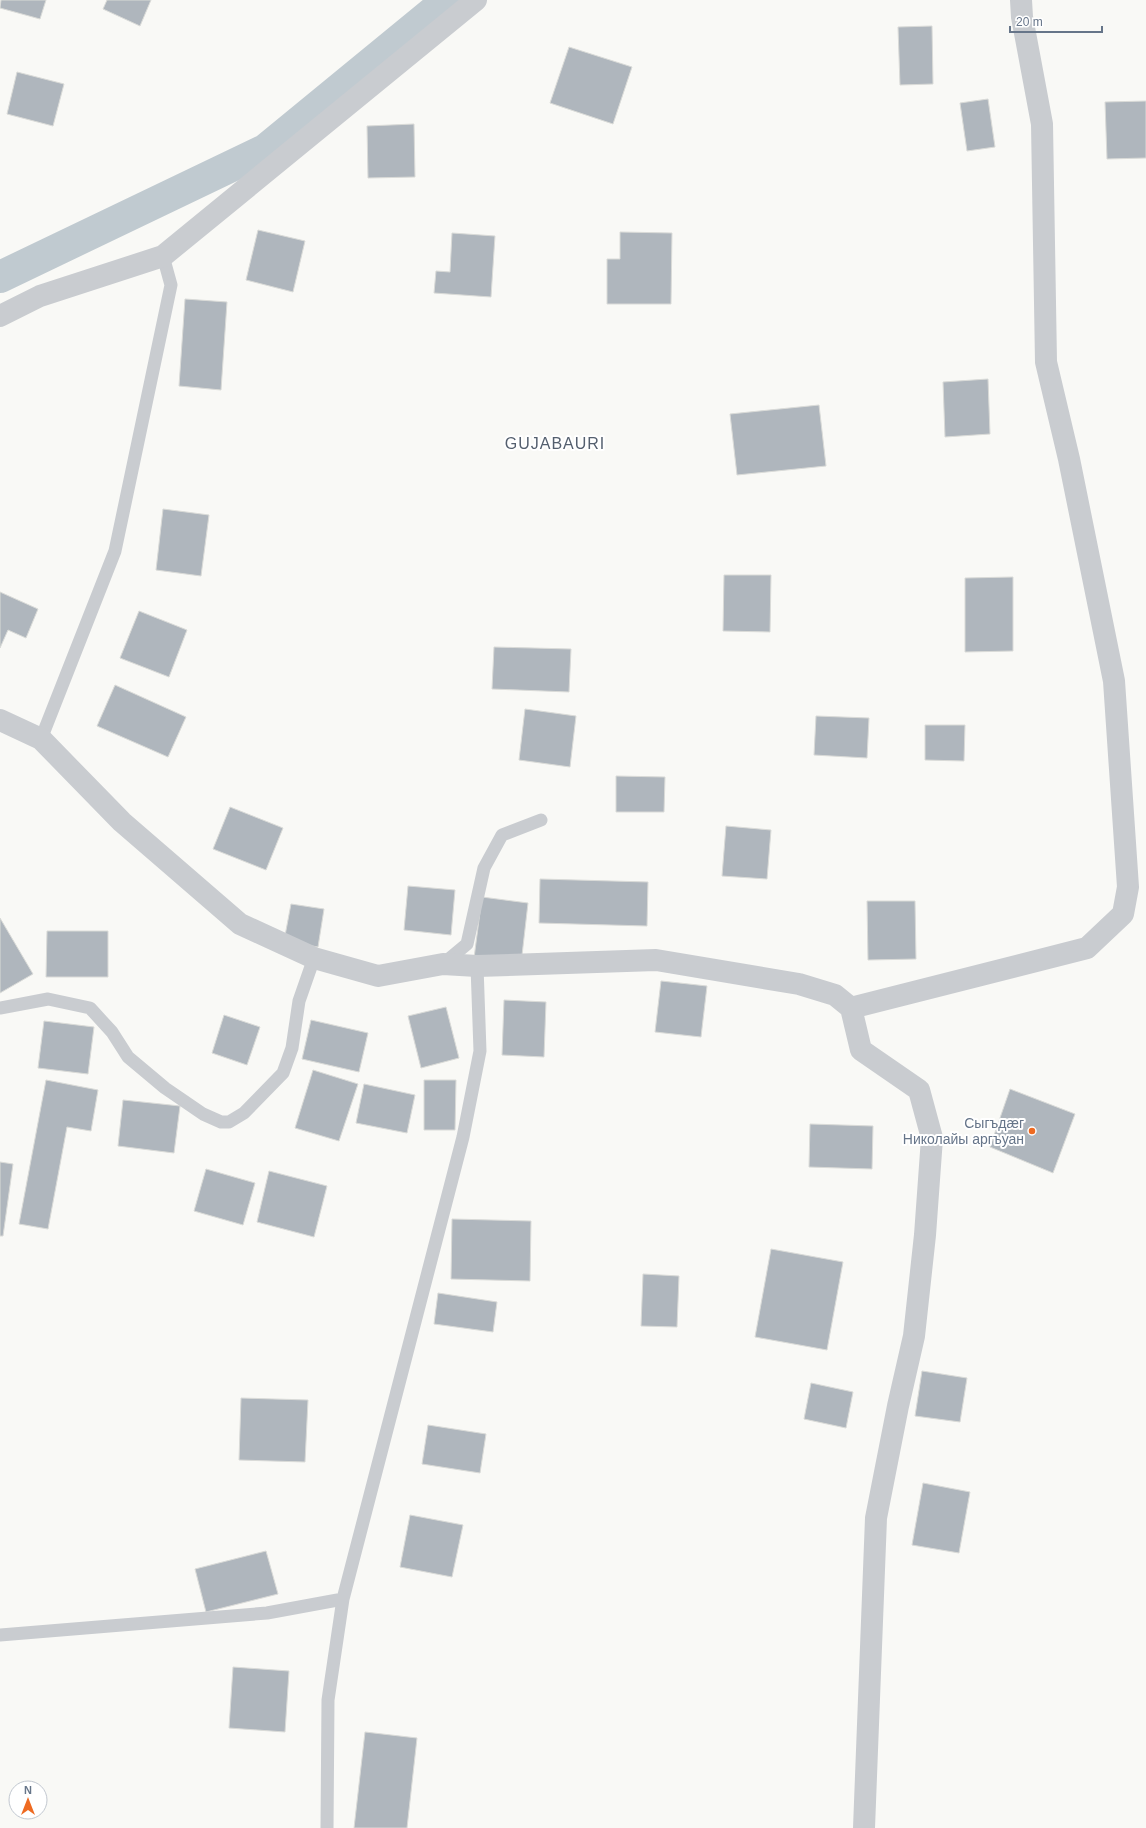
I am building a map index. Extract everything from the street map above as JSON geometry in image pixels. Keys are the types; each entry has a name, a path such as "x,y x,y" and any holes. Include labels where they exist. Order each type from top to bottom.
{"street":[{"path":"0,316 40,296 164,256 476,0"},
{"path":"851,1008 1087,948 1124,914 1128,887 1114,681 1069,459 1046,362 1042,124 1022,17 1021,0"},
{"path":"0,720 40,739 122,822 240,924 314,958 378,976 443,964 477,966 656,960 799,984 834,995 851,1008 861,1050 919,1090 932,1138 925,1236 914,1336 898,1406 876,1518 864,1828"}],"lane":[{"path":"40,739 115,551 171,285 164,256"},
{"path":"443,964 467,944 484,868 502,835 541,820"},
{"path":"0,1008 48,999 90,1008 112,1032 128,1057 158,1083 203,1114 221,1122 228,1122 244,1113 283,1073 292,1048 299,1001 314,958"},
{"path":"327,1828 328,1700 343,1599 463,1137 480,1051 477,966"},
{"path":"0,1635 267,1612 343,1599"}],"building":[{"path":"1,0 46,0 40,19 0,8"},
{"path":"107,0 151,0 140,26 103,9"},
{"path":"932,26 933,84 900,85 898,27"},
{"path":"569,47 632,67 613,124 550,103"},
{"path":"17,72 64,84 53,126 7,114"},
{"path":"988,99 995,147 967,151 960,103"},
{"path":"1146,101 1146,158 1107,159 1105,102"},
{"path":"414,124 415,177 368,178 367,126"},
{"path":"258,230 305,241 293,292 246,280"},
{"path":"620,232 672,233 671,304 607,304 607,259 620,259"},
{"path":"452,233 495,236 491,297 434,293 436,271 450,272"},
{"path":"185,299 227,302 221,390 179,386"},
{"path":"988,379 990,434 945,437 943,382"},
{"path":"819,405 826,466 737,475 730,414"},
{"path":"163,509 209,515 201,576 156,570"},
{"path":"724,575 771,575 770,632 723,631"},
{"path":"1013,577 1013,651 965,652 965,578"},
{"path":"0,592 38,609 26,638 8,630 0,648"},
{"path":"139,611 187,630 169,677 120,658"},
{"path":"494,647 571,649 569,692 492,689"},
{"path":"115,685 186,717 168,757 97,726"},
{"path":"525,709 576,716 570,767 519,760"},
{"path":"816,716 869,718 867,758 814,755"},
{"path":"925,725 965,725 964,761 925,760"},
{"path":"616,776 665,777 664,812 616,812"},
{"path":"230,807 283,828 266,870 213,849"},
{"path":"726,826 771,830 767,879 722,876"},
{"path":"540,879 648,882 647,926 539,923"},
{"path":"408,886 455,890 451,935 404,930"},
{"path":"482,897 528,903 521,964 474,958"},
{"path":"867,901 915,901 916,959 868,960"},
{"path":"291,904 324,909 318,947 284,941"},
{"path":"0,918 33,974 0,993"},
{"path":"47,931 108,931 108,977 46,977"},
{"path":"661,981 707,986 701,1037 655,1032"},
{"path":"504,1000 546,1002 544,1057 502,1055"},
{"path":"446,1007 459,1058 421,1068 408,1016"},
{"path":"224,1015 260,1027 247,1065 212,1053"},
{"path":"311,1020 368,1033 359,1072 302,1059"},
{"path":"44,1021 94,1027 88,1074 38,1068"},
{"path":"313,1070 358,1084 339,1141 295,1128"},
{"path":"46,1080 98,1090 91,1131 67,1127 48,1229 19,1224"},
{"path":"424,1080 456,1080 455,1130 424,1130"},
{"path":"364,1084 415,1095 407,1133 356,1123"},
{"name":"Сыгъдæг Николайы аргъуан","path":"1010,1089 1075,1114 1053,1173 990,1147"},
{"path":"123,1100 180,1106 174,1153 118,1146"},
{"path":"810,1124 873,1126 872,1169 809,1167"},
{"path":"0,1162 13,1164 3,1236 0,1236"},
{"path":"206,1169 255,1183 243,1225 194,1211"},
{"path":"269,1171 327,1186 314,1237 257,1222"},
{"path":"452,1219 531,1221 530,1281 451,1279"},
{"path":"771,1249 843,1262 827,1350 755,1337"},
{"path":"643,1274 679,1276 677,1327 641,1326"},
{"path":"438,1293 497,1302 493,1332 434,1324"},
{"path":"922,1371 967,1378 960,1422 915,1416"},
{"path":"811,1383 853,1392 846,1428 804,1419"},
{"path":"241,1398 308,1400 305,1462 239,1460"},
{"path":"428,1425 486,1434 480,1473 422,1464"},
{"path":"923,1483 970,1492 959,1553 912,1545"},
{"path":"410,1515 463,1525 452,1577 400,1567"},
{"path":"266,1551 278,1594 206,1612 195,1569"},
{"path":"233,1667 289,1671 285,1732 229,1728"},
{"path":"365,1732 417,1738 407,1828 354,1828"}],"waterway":[{"path":"0,277 265,150 448,0"}],"place":[{"name":"Сыгъдæг Николайы аргъуан","path":"1032,1131"}],"district":[{"name":"GUJABAURI","path":"555,443"}]}
